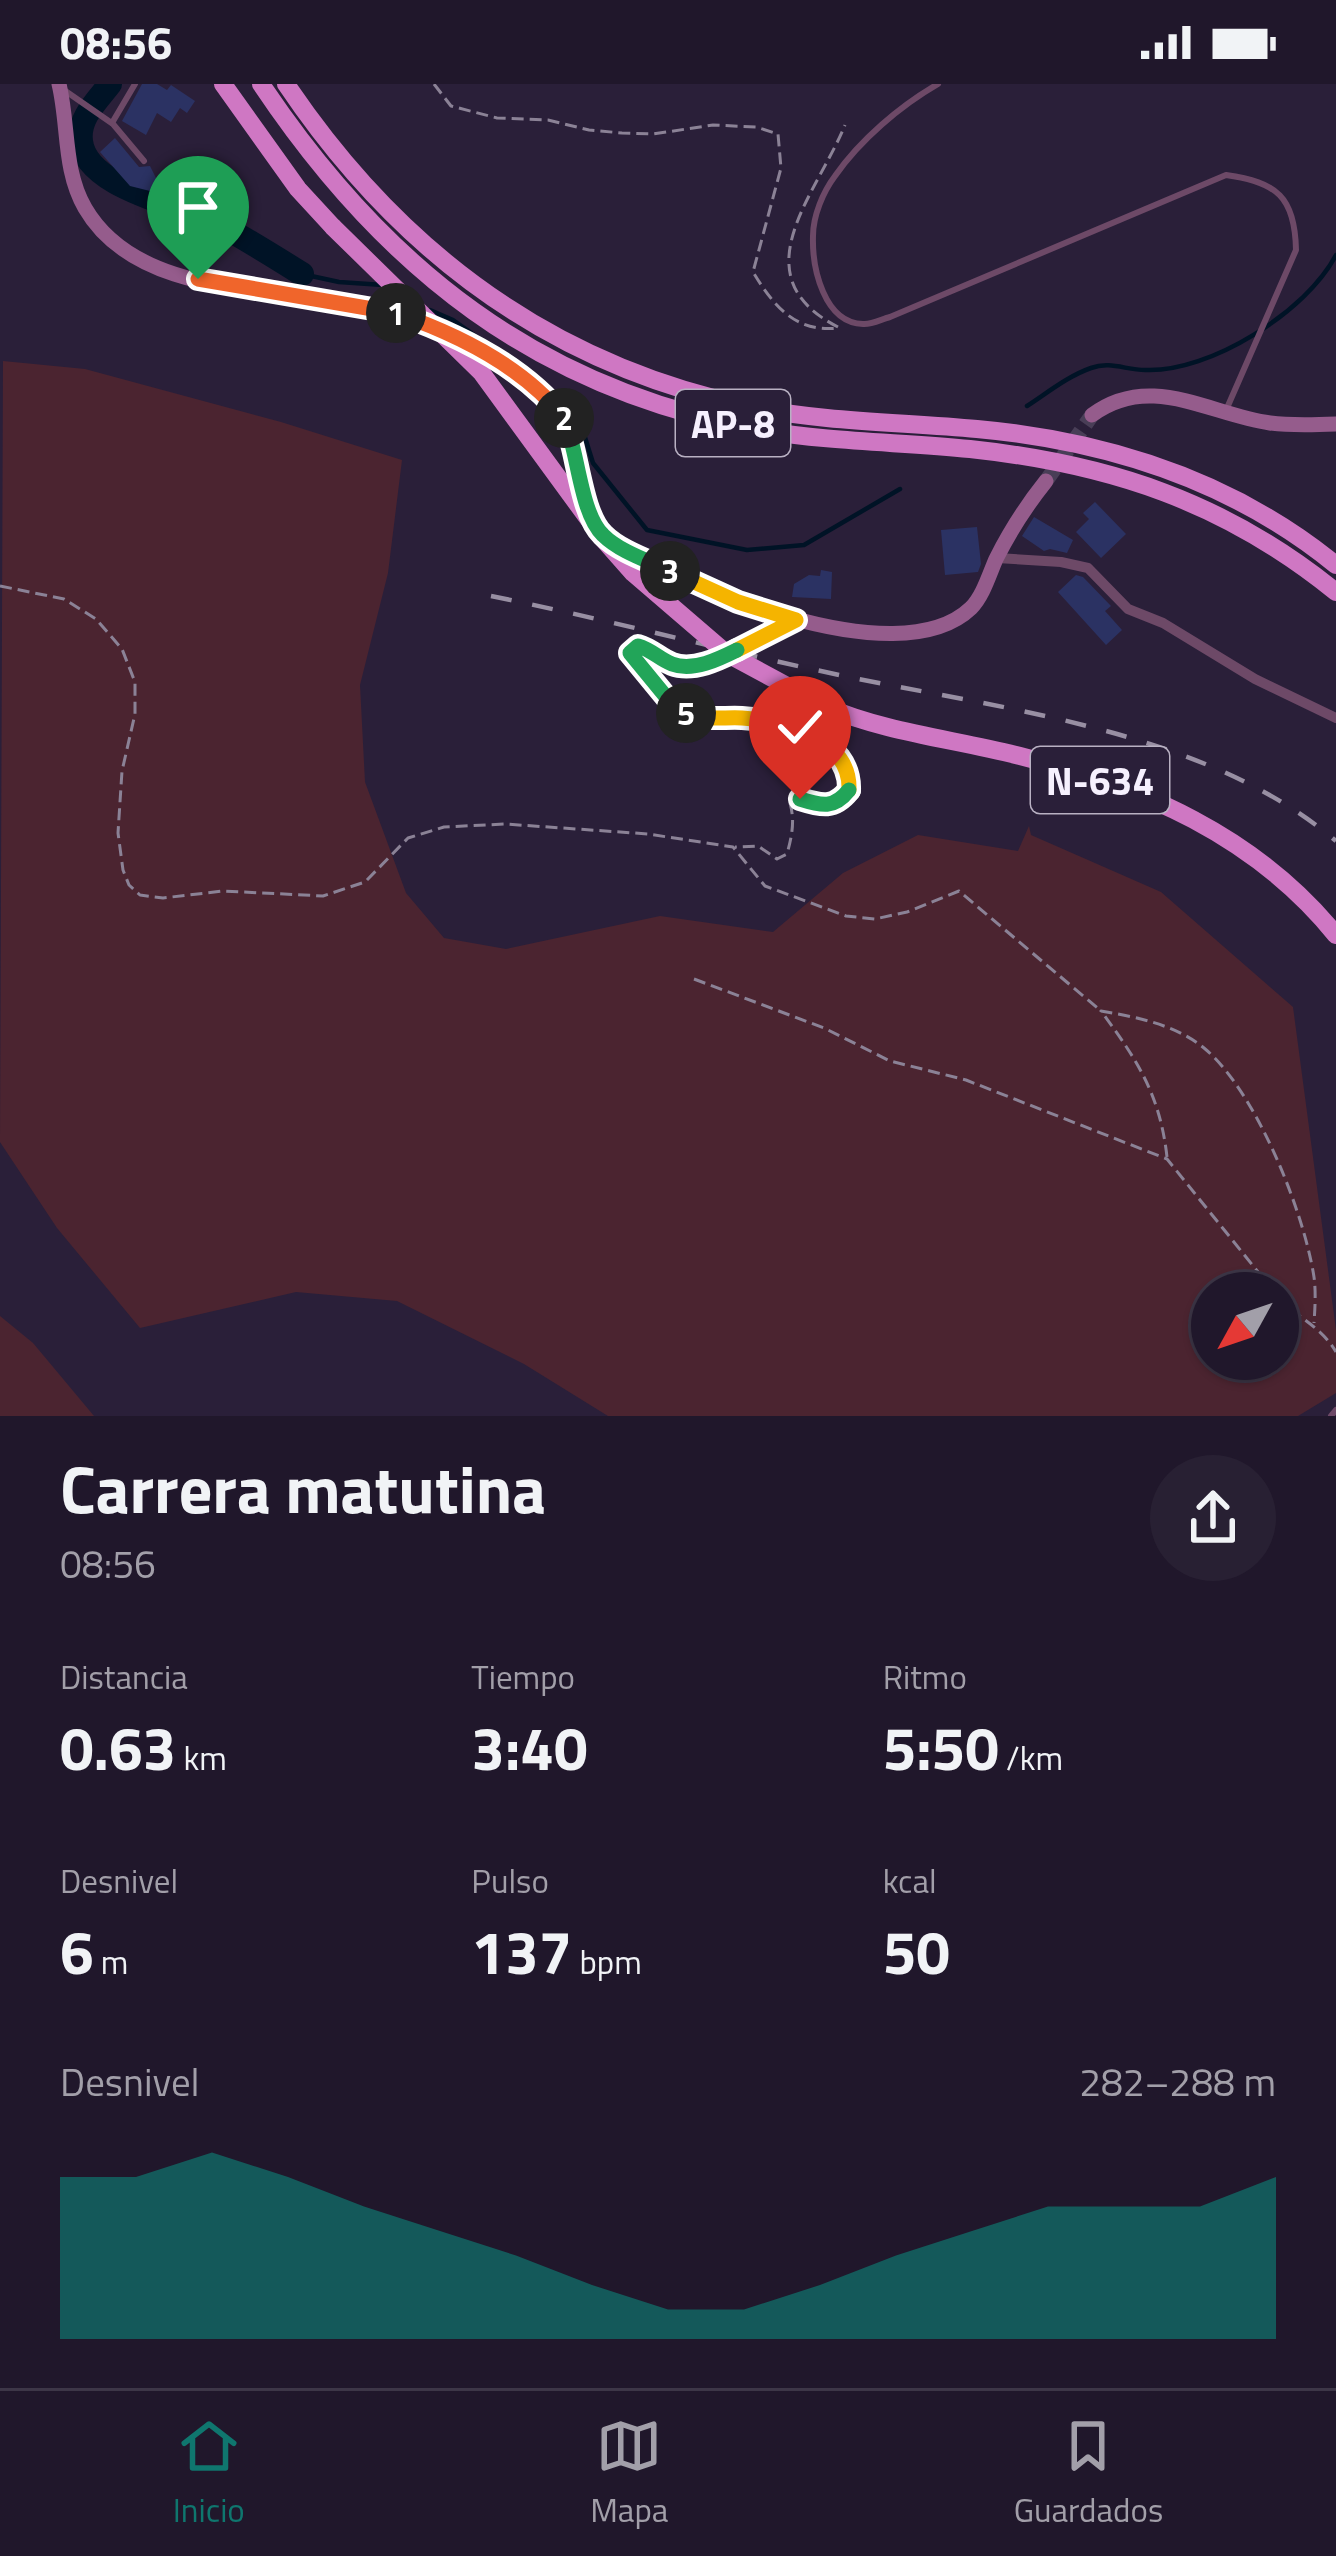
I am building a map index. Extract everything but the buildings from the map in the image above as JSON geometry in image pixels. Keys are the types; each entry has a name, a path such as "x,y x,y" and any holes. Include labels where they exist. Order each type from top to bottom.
{"highway":[{"name":"N-634","path":"224,84 298,189 481,372 633,573 727,653 859,721 1020,755 1138,791 1206,823 1256,858 1313,907 1336,935"},
{"name":"AP-8","path":"261,84 325,173 399,253 466,308 565,366 624,392 762,430 968,449 1092,467 1218,514 1262,538 1336,592"},
{"name":"AP-8","path":"286,84 341,159 413,236 479,290 573,347 633,374 753,408 982,429 1102,448 1164,467 1221,492 1275,520 1336,566"}],"street":[{"path":"60,86 74,186 88,214 109,236 173,273 385,310 474,347 527,382 563,417 574,441 590,514 602,534 738,602 796,620 890,633 945,625 977,600 1025,507 1046,481"},
{"path":"1092,415 1132,395 1160,396 1268,423 1336,424"},
{"path":"997,557 1088,568 1128,609 1336,718"}],"lane":[{"path":"109,121 135,84"},
{"path":"938,84 910,100 869,140 835,176 818,207 812,237 824,298 839,316 863,324 1009,270 1226,175 1257,179 1280,192 1296,225 1297,250 1226,411"},
{"path":"60,86 109,121 144,160"}],"path":[{"path":"434,84 452,106 497,118 548,120 622,133 653,134 713,125 756,127 778,134 782,168 752,272 771,301 796,324 827,329 863,324"},
{"path":"0,586 64,599 96,619 122,649 134,682 135,714 122,771 118,833 123,870 140,895 163,898 223,891 323,896 365,882 408,838 444,827 505,824 648,834 758,846 777,860 787,854 792,835 790,803 800,799 822,806 840,802 851,788 848,770 836,753 813,736 783,725 744,718 697,718 676,709 630,653 638,646 653,650 671,664 713,662"},
{"path":"732,652 796,620"},
{"path":"734,847 766,886 846,916 875,919 907,912 959,891 1101,1011 1139,1063 1162,1114 1167,1159"},
{"path":"694,979 824,1028 890,1061 966,1080 1167,1159 1258,1272"},
{"path":"1101,1011 1165,1026 1204,1048 1243,1092 1304,1226 1315,1282 1314,1323"},
{"path":"1299,1316 1314,1323 1336,1352"}],"shaded area":[{"path":"3,361 85,369 402,460 388,573 360,685 365,782 406,893 444,938 506,949 660,916 773,932 843,873 918,835 1018,851 1029,826 1031,835 1161,892 1293,1007 1336,1330 1336,1393 1298,1416 608,1416 524,1364 397,1301 296,1292 140,1328 57,1228 0,1142"},
{"path":"0,1316 33,1343 94,1416 0,1416"}],"waterway":[{"path":"110,84 90,110 81,133 87,158 100,172 138,194 220,225 302,274"},
{"path":"1027,406 1091,368 1171,368 1226,350 1280,317 1322,276 1336,255"},
{"path":"302,274 383,285"},
{"path":"430,310 453,320 521,368"},
{"path":"540,381 563,400 582,428 593,463 647,530 747,550 804,545 900,489"}],"tunnel":[{"path":"1046,481 1092,415"}],"railway":[{"path":"491,596 1095,728 1224,772 1283,803 1336,841"}],"route":[{"path":"198,279 385,310 430,325 508,367 545,396 563,417 574,441 590,514 602,534 738,602 796,620 713,662 671,664 653,650 638,646 630,653 676,709 697,718 744,718 783,725 813,736 836,753 848,770 851,788 840,802 822,806 800,799"}]}
